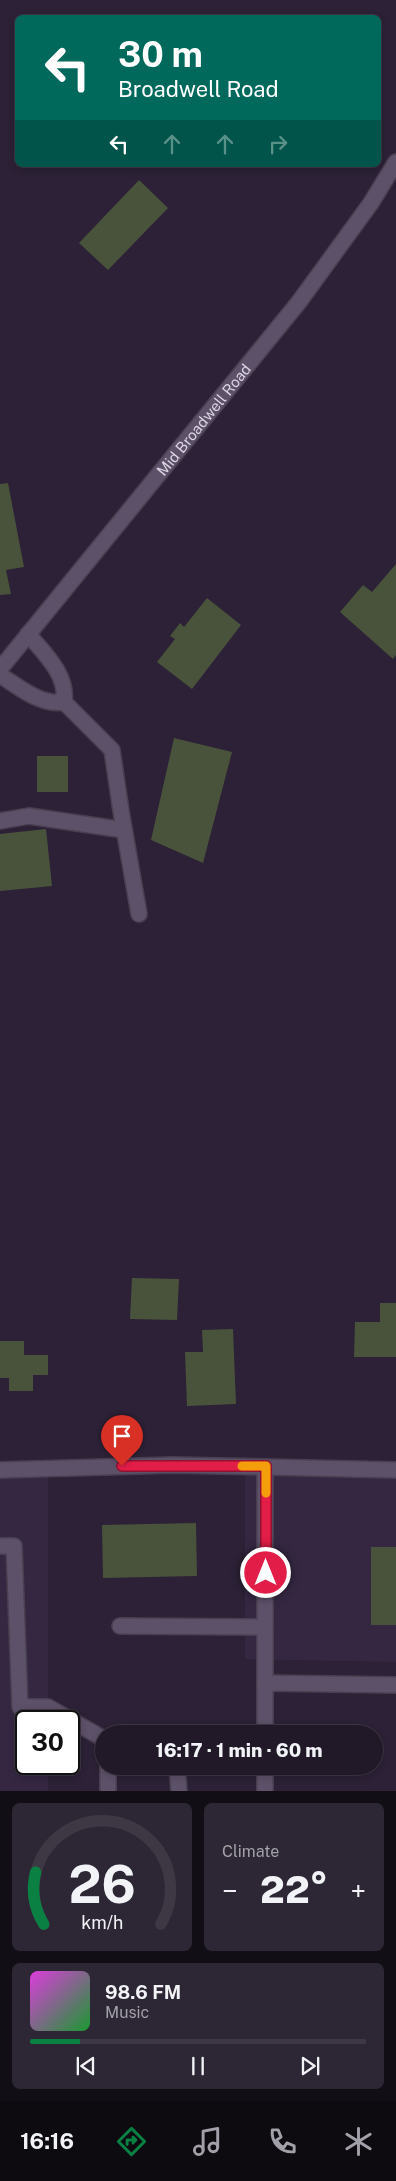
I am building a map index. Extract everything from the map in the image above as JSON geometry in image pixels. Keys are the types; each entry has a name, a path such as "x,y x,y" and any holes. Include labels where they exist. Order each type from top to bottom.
{"street":[{"name":"Mid Broadwell Road","path":"0,669 299,302 371,203 396,162"},
{"path":"28,634 59,674 65,696 64,702"},
{"path":"0,675 33,696 56,703 64,702"},
{"path":"64,702 112,750 139,914"},
{"path":"0,821 29,816 124,830"},
{"path":"0,1470 164,1465 396,1470"},
{"path":"265,1725 266,1466"},
{"path":"7,1546 20,1707 48,1707 95,1733"},
{"path":"120,1626 266,1627"},
{"path":"265,1683 396,1685"},
{"path":"108,1775 108,1791"},
{"path":"177,1775 178,1791"},
{"path":"265,1775 265,1791"}],"shaded area":[{"path":"48,1460 48,1710 15,1710 15,1775 48,1775 48,1791 0,1791 0,1461"},
{"path":"245,1466 396,1470 396,1662 245,1659"}],"building":[{"path":"139,180 168,208 108,270 79,243"},
{"path":"8,483 24,567 6,570 11,594 0,595 0,484"},
{"path":"396,564 396,655 393,659 340,612 363,585 372,592"},
{"path":"207,598 241,625 192,689 157,662 175,639 170,636 180,623 184,627"},
{"path":"174,738 232,752 203,863 151,840"},
{"path":"37,756 68,756 68,792 37,792"},
{"path":"46,829 52,886 0,891 0,834"},
{"path":"132,1278 179,1279 177,1320 130,1319"},
{"path":"380,1303 396,1303 396,1357 354,1357 355,1322 380,1322"},
{"path":"233,1329 236,1404 187,1406 185,1352 203,1352 202,1330"},
{"path":"0,1341 24,1341 24,1355 48,1355 48,1375 33,1375 33,1391 9,1391 9,1378 0,1378"},
{"path":"196,1523 197,1576 103,1578 102,1525"},
{"path":"371,1547 396,1547 396,1625 371,1625"}],"slow traffic":[{"path":"242,1466 266,1466 266,1493"}],"route":[{"path":"122,1466 266,1466 266,1573"}]}
